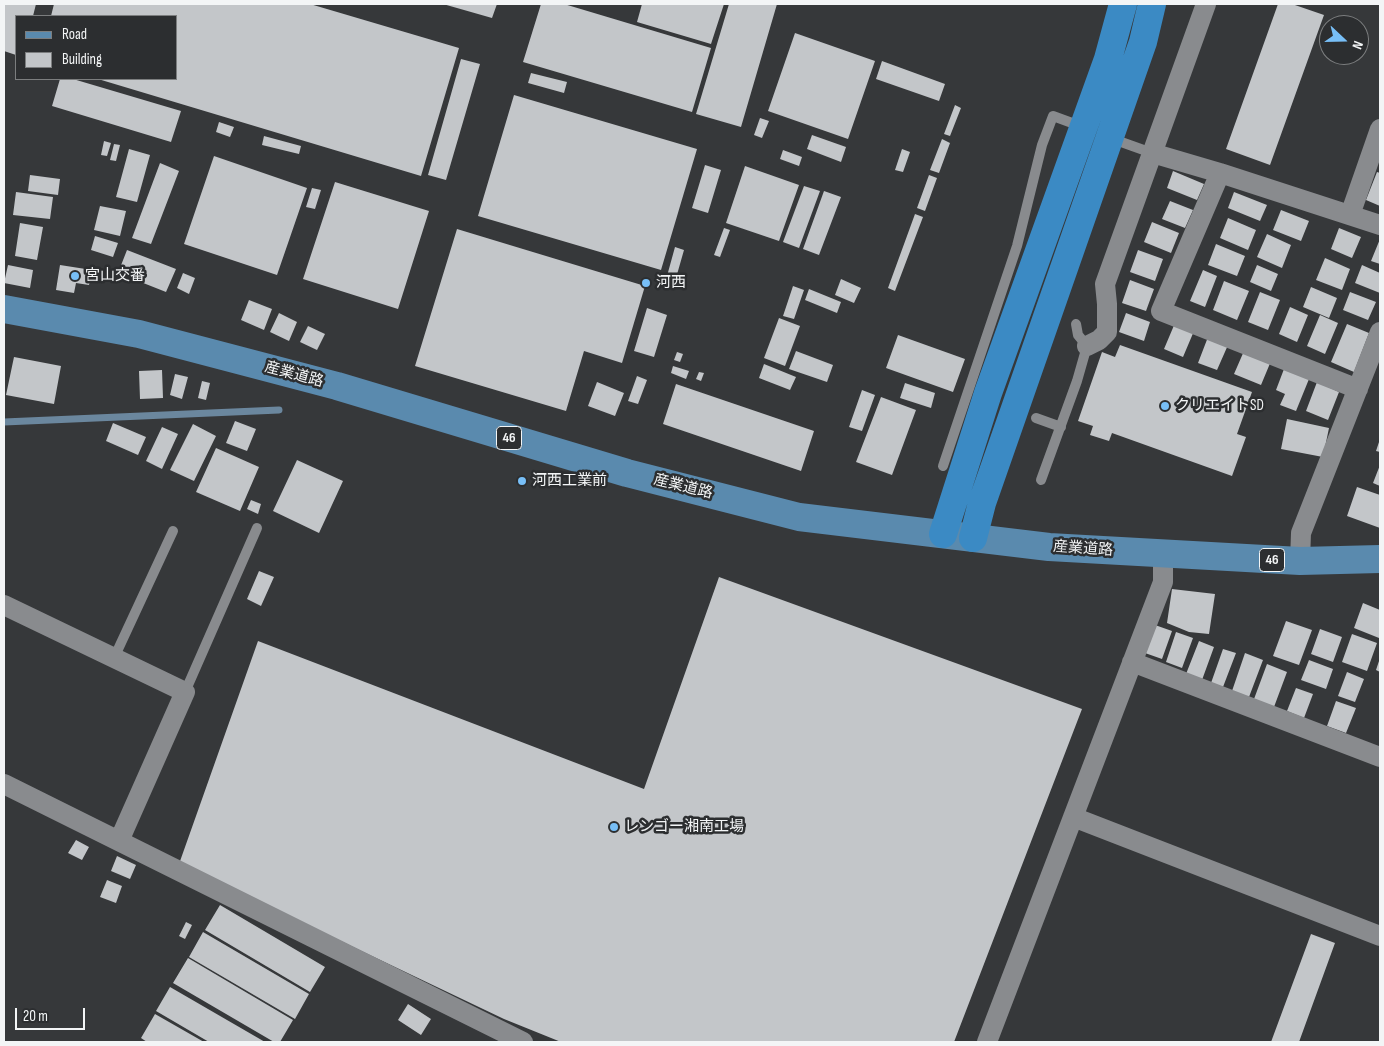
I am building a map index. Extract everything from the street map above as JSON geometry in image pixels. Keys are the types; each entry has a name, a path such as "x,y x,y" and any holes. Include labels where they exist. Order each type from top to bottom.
{"highway":[{"path":"944,534 988,393 1108,59 1123,4"},
{"path":"974,538 982,503 1143,42 1152,4"}],"main road":[{"name":"産業道路","path":"4,310 138,334 337,386 627,473 799,517 1050,547 1300,561 1380,559"}],"street":[{"path":"1087,346 1099,340 1107,332 1105,284 1206,4"},
{"path":"1350,215 1380,129"},
{"path":"1152,153 1380,225"},
{"path":"1220,173 1162,311 1358,389"},
{"path":"1300,561 1301,533 1380,332"},
{"path":"986,1042 1163,582 1163,554"},
{"path":"4,605 185,692 119,841"},
{"path":"1132,662 1380,757"},
{"path":"4,784 523,1042"},
{"path":"1073,817 1380,936"}],"lane":[{"path":"943,466 1017,246 1042,145 1053,116 1152,153"},
{"path":"1042,480 1077,381 1087,346 1078,335 1076,324"},
{"path":"1036,418 1061,427"},
{"path":"185,692 257,528"},
{"path":"114,658 173,531"}],"building":[{"path":"4,4 36,4 33,15 15,15 15,55 4,51"},
{"path":"54,4 310,4 459,48 421,176 101,80 178,80 178,15 51,15"},
{"path":"443,4 497,4 492,18"},
{"path":"541,4 564,4 711,48 692,112 523,62"},
{"path":"642,4 724,4 711,44 637,22"},
{"path":"729,4 777,4 741,127 696,114"},
{"path":"1278,4 1292,4 1324,15 1319,15 1319,29 1270,165 1226,149"},
{"path":"795,33 875,61 848,139 768,111"},
{"path":"461,59 480,64 446,180 428,175"},
{"path":"882,61 945,84 939,101 876,79"},
{"path":"531,73 567,82 564,93 528,83"},
{"path":"60,80 76,80 181,111 171,142 52,106"},
{"path":"514,95 697,149 661,270 478,216"},
{"path":"955,105 961,108 950,136 944,134"},
{"path":"760,118 769,121 762,138 754,135"},
{"path":"219,122 234,127 230,137 216,132"},
{"path":"812,135 846,147 841,162 807,149"},
{"path":"264,136 301,146 299,154 262,145"},
{"path":"942,139 950,143 939,173 930,170"},
{"path":"104,141 111,143 107,156 101,155"},
{"path":"114,144 120,145 116,161 110,160"},
{"path":"129,149 150,155 137,202 116,197"},
{"path":"902,149 910,152 903,172 895,170"},
{"path":"783,150 802,157 799,166 780,159"},
{"path":"214,156 307,188 277,275 184,244"},
{"path":"160,163 179,171 151,244 132,238"},
{"path":"705,165 721,170 708,213 692,208"},
{"path":"745,166 799,185 779,241 726,223"},
{"path":"1173,171 1204,184 1197,200 1167,188"},
{"path":"1377,172 1380,173 1380,206 1366,200"},
{"path":"30,175 60,179 58,195 28,191"},
{"path":"929,175 937,178 925,211 917,208"},
{"path":"335,182 429,211 398,309 303,279"},
{"path":"804,186 820,191 799,248 783,242"},
{"path":"312,188 321,190 315,209 306,207"},
{"path":"824,191 841,197 819,255 803,249"},
{"path":"16,192 53,197 50,219 13,215"},
{"path":"1234,192 1267,205 1260,221 1228,208"},
{"path":"1170,201 1193,210 1185,228 1162,219"},
{"path":"100,206 126,211 120,236 94,230"},
{"path":"1281,210 1309,221 1301,241 1273,230"},
{"path":"915,214 923,217 895,291 888,288"},
{"path":"1228,218 1256,230 1248,250 1220,238"},
{"path":"1152,222 1179,233 1171,253 1144,242"},
{"path":"20,223 43,227 37,260 15,256"},
{"path":"724,228 730,230 720,257 714,255"},
{"path":"1339,228 1361,237 1352,258 1331,249"},
{"path":"457,229 645,286 622,363 584,351 566,411 415,366"},
{"path":"1267,234 1291,245 1282,268 1257,257"},
{"path":"95,236 118,243 113,257 91,250"},
{"path":"1380,239 1380,264 1371,261"},
{"path":"1216,244 1245,256 1237,276 1208,265"},
{"path":"675,247 684,250 676,278 667,276"},
{"path":"127,250 176,269 166,292 118,273"},
{"path":"1138,250 1163,259 1155,281 1130,272"},
{"path":"1325,258 1350,269 1342,290 1316,280"},
{"path":"8,265 33,270 30,288 4,283"},
{"name":"宮山交番","path":"60,265 92,270 89,285 76,283 74,293 56,290"},
{"path":"1257,265 1278,274 1271,291 1250,282"},
{"path":"1362,265 1380,273 1380,293 1355,283"},
{"path":"1203,270 1217,276 1205,307 1190,301"},
{"path":"183,273 195,278 189,294 177,288"},
{"path":"841,279 861,288 854,303 835,295"},
{"path":"1130,280 1154,289 1146,311 1122,303"},
{"path":"1224,281 1249,291 1237,320 1213,310"},
{"path":"793,286 804,290 794,319 783,316"},
{"path":"1311,287 1337,298 1329,318 1303,307"},
{"path":"809,289 841,302 837,313 805,300"},
{"path":"1260,292 1280,300 1268,330 1248,322"},
{"path":"1350,292 1376,302 1368,320 1343,310"},
{"path":"249,300 272,309 264,330 241,320"},
{"path":"1290,307 1308,315 1297,342 1279,334"},
{"path":"647,308 667,315 654,357 634,351"},
{"path":"279,313 297,322 289,341 270,332"},
{"path":"1126,313 1150,322 1144,341 1119,332"},
{"path":"1320,315 1338,323 1325,354 1307,346"},
{"path":"779,318 800,326 785,366 764,358"},
{"path":"1175,323 1194,331 1183,357 1164,349"},
{"path":"1347,324 1369,333 1354,372 1331,362"},
{"path":"308,326 325,334 317,350 300,342"},
{"path":"898,335 965,359 953,392 886,368"},
{"path":"1208,337 1228,345 1217,370 1198,363"},
{"name":"クリエイトSD","path":"1120,345 1252,392 1237,434 1246,437 1232,476 1112,433 1109,441 1090,435 1093,426 1078,421 1102,352 1115,357"},
{"path":"796,351 833,365 827,382 789,369"},
{"path":"1244,351 1271,361 1261,385 1234,374"},
{"path":"677,352 683,354 680,362 674,360"},
{"path":"14,357 61,366 54,404 6,395"},
{"path":"764,364 796,377 790,390 759,378"},
{"path":"673,366 689,371 686,379 671,373"},
{"path":"1284,369 1309,379 1296,411 1280,405 1285,394 1276,390"},
{"path":"162,370 163,398 140,399 139,371"},
{"path":"699,372 704,373 701,381 696,379"},
{"path":"175,374 188,377 182,399 170,395"},
{"path":"637,376 647,380 638,404 628,401"},
{"path":"202,381 210,383 206,400 198,398"},
{"path":"597,382 624,393 615,416 588,406"},
{"path":"1317,382 1339,392 1328,420 1306,411"},
{"path":"905,383 935,393 931,408 900,398"},
{"path":"676,384 814,431 801,471 663,424"},
{"path":"862,390 875,395 862,431 849,427"},
{"path":"881,397 916,410 892,475 856,462"},
{"path":"1287,419 1329,428 1323,457 1281,449"},
{"path":"235,421 256,429 247,451 226,443"},
{"path":"113,423 146,437 138,455 106,441"},
{"path":"193,424 216,436 194,481 170,470"},
{"path":"162,427 178,434 162,469 146,461"},
{"path":"1380,439 1380,452 1376,451"},
{"path":"216,448 259,467 240,511 196,492"},
{"path":"297,460 343,481 319,533 273,511"},
{"path":"1380,465 1380,486 1373,483"},
{"path":"1357,487 1380,495 1380,528 1347,516"},
{"path":"251,500 261,504 258,514 247,509"},
{"path":"259,571 274,577 261,606 247,599"},
{"name":"レンゴー湘南工場","path":"719,577 1082,709 954,1042 561,1042 504,1019 179,864 258,641 644,789"},
{"path":"1172,589 1215,594 1209,634 1189,632 1167,623"},
{"path":"1363,603 1380,610 1379,638 1354,628"},
{"path":"1286,621 1312,630 1299,665 1273,656"},
{"path":"1155,625 1172,631 1162,659 1145,653"},
{"path":"1320,629 1342,637 1333,662 1311,654"},
{"path":"1176,632 1193,638 1182,668 1166,662"},
{"path":"1352,634 1377,643 1367,671 1342,662"},
{"path":"1199,641 1214,647 1202,680 1186,674"},
{"path":"1223,649 1236,653 1223,687 1211,683"},
{"path":"1245,653 1263,660 1249,697 1232,691"},
{"path":"1380,658 1380,672 1376,670"},
{"path":"1309,660 1333,669 1326,689 1301,680"},
{"path":"1267,664 1287,672 1274,707 1254,699"},
{"path":"1347,672 1364,679 1355,702 1338,696"},
{"path":"1296,688 1313,694 1304,718 1287,711"},
{"path":"1336,701 1356,708 1346,733 1327,726"},
{"path":"76,840 89,847 82,860 68,853"},
{"path":"117,856 136,865 130,879 111,871"},
{"path":"107,880 122,886 116,903 100,897"},
{"path":"220,905 325,967 310,992 205,930"},
{"path":"186,922 192,925 185,939 179,936"},
{"path":"203,932 309,994 295,1019 189,957"},
{"path":"1311,934 1335,943 1299,1042 1271,1042"},
{"path":"188,958 293,1020 280,1042 274,1042 173,983"},
{"path":"170,987 265,1042 209,1042 156,1011"},
{"path":"408,1004 431,1019 421,1035 398,1020"},
{"path":"155,1014 204,1042 147,1042 141,1038"}],"waterway":[{"path":"4,422 279,410"}],"place":[{"name":"宮山交番","path":"75,276"},
{"name":"河西","path":"646,283"},
{"name":"クリエイトSD","path":"1165,406"},
{"name":"河西工業前","path":"522,481"},
{"name":"レンゴー湘南工場","path":"614,827"}]}
